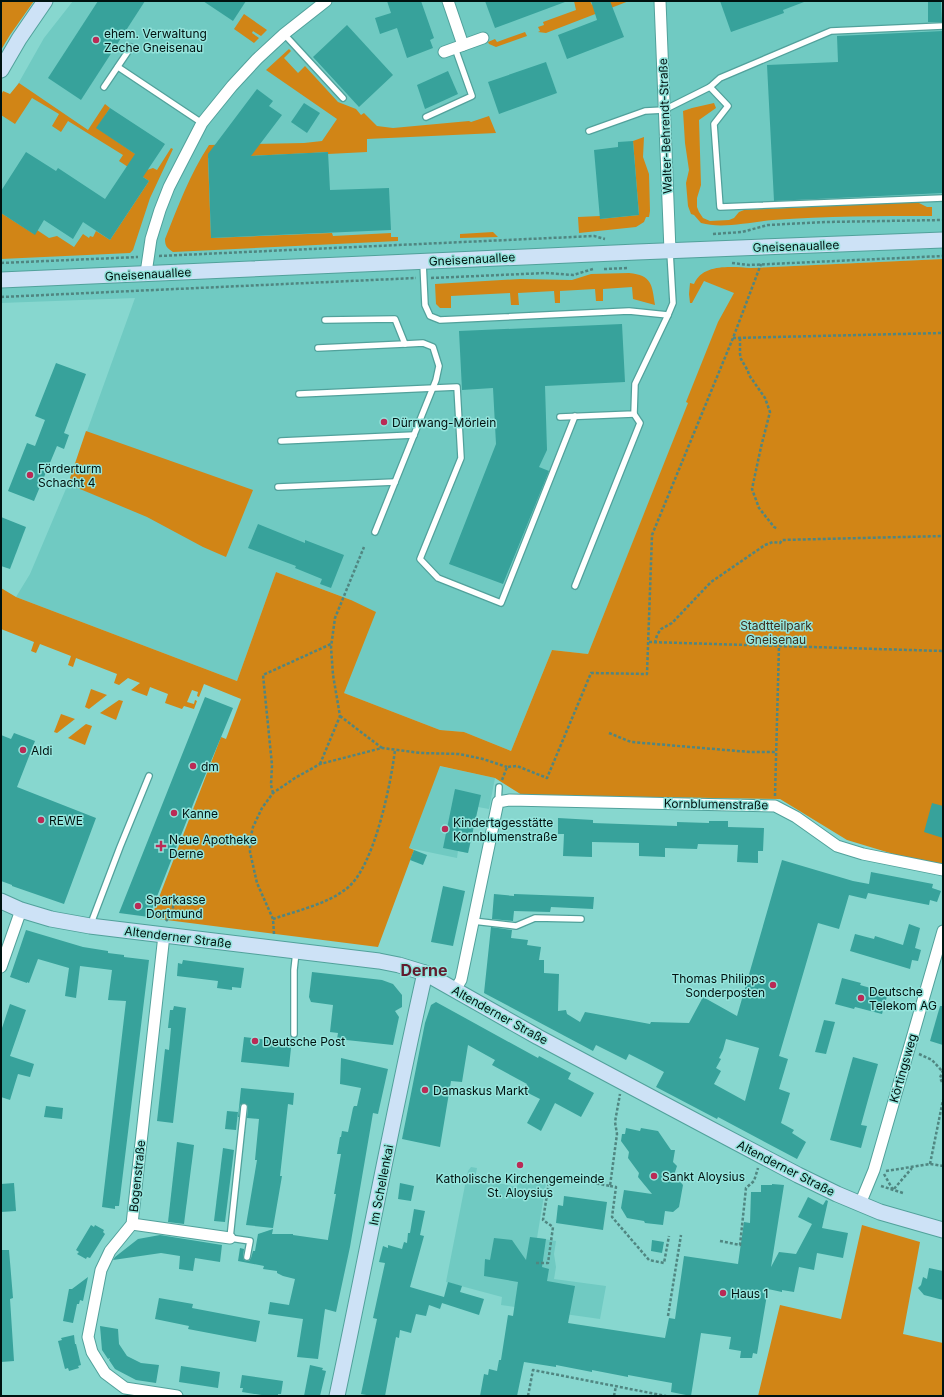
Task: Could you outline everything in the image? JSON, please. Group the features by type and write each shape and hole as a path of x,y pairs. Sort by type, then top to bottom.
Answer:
{"main road":[{"path":"1,70 22,34 46,1"},
{"name":"Gneisenauallee","path":"1,280 943,240"},
{"name":"Altenderner Straße","path":"1,901 21,910 51,919 90,926 164,929 273,949 379,961 399,965 425,974 538,1037 798,1175 860,1204 898,1218 943,1230"},
{"name":"Im Schellenkai","path":"337,1396 405,1062 425,974"}],"street":[{"path":"146,274 151,239 166,192 202,122 232,86 284,34 326,1"},
{"path":"448,1 459,46"},
{"name":"Walter-Behrendt-Straße","path":"660,1 670,251"},
{"path":"444,52 483,38"},
{"name":"Kornblumenstraße","path":"498,802 510,800 775,806 796,817 837,846 863,854 943,870"},
{"path":"456,990 461,980 498,802"},
{"path":"1,967 21,910"},
{"name":"Bogenstraße","path":"164,929 132,1224 110,1251 101,1270 88,1337 92,1352 105,1372 125,1388 177,1396"},
{"name":"Körtingsweg","path":"860,1204 878,1171 907,1050 943,931"},
{"path":"132,1224 230,1238"}],"lane":[{"path":"588,131 645,111 664,110 710,87 720,78 831,30 943,26"},
{"path":"284,34 343,98"},
{"path":"426,117 472,96 459,46"},
{"path":"104,87 131,47"},
{"path":"118,67 202,122"},
{"path":"710,87 728,106 714,124 720,207 943,198"},
{"path":"576,586 640,423 634,414 635,384 673,303 670,251"},
{"path":"423,262 425,305 430,316 440,320 628,310 668,315"},
{"path":"325,320 395,319 405,344"},
{"path":"318,348 424,343 433,348 439,366 433,388 375,532"},
{"path":"300,394 457,387 461,458 420,559 438,578 501,603 576,416"},
{"path":"560,417 634,414"},
{"path":"281,441 414,435"},
{"path":"278,487 395,482"},
{"path":"90,926 149,776"},
{"path":"498,802 499,787"},
{"path":"473,922 516,926 535,918 581,919"},
{"path":"294,1034 294,970 296,951"},
{"path":"244,1107 230,1238 250,1241 247,1257"}],"path":[{"path":"711,234 742,232 768,225 826,222 943,220"},
{"path":"1,263 594,236 612,240"},
{"path":"273,949 274,936 272,919 258,883 250,852 250,840 253,827 262,808 273,793 295,778 320,764 382,748 421,753 460,754 483,759 507,767 517,766 531,770 547,778 591,672 648,674 652,535 733,338 761,264 943,256"},
{"path":"601,268 611,269"},
{"path":"1,297 424,278 546,274 573,275 596,269"},
{"path":"733,338 943,333"},
{"path":"740,338 741,359 748,370 749,375 765,398 770,412 762,440 752,489 759,508 774,527 778,529"},
{"path":"655,643 657,635 661,629 672,623 711,582 765,545 773,542 780,543 782,540 943,536"},
{"path":"320,764 340,716 333,675 331,644 335,618 364,547"},
{"path":"649,642 943,651"},
{"path":"273,793 271,785 272,765 263,675 331,644"},
{"path":"775,806 779,646"},
{"path":"340,716 382,748"},
{"path":"609,733 632,742 737,751 776,752"},
{"path":"272,919 326,900 346,890 355,881 369,854 385,806 395,750"},
{"path":"499,787 507,767"},
{"path":"164,929 173,912 173,906 176,902"},
{"path":"907,1050 932,1060 942,1071 940,1078 943,1084"},
{"path":"610,1186 617,1134 615,1122 623,1082"},
{"path":"930,1164 943,1100"},
{"path":"720,1241 740,1245 746,1188 754,1181 756,1170 764,1157"},
{"path":"878,1171 930,1164 943,1166"},
{"path":"893,1190 913,1167"},
{"path":"878,1171 893,1190"},
{"path":"536,1263 548,1263 553,1227 543,1220 549,1182 552,1175"},
{"path":"562,1177 616,1187 612,1217 649,1260 664,1263 668,1236"},
{"path":"881,1186 903,1193"},
{"path":"668,1316 681,1235"},
{"path":"528,1396 533,1370 666,1396"},
{"path":"614,1396 616,1386"}],"shaded area":[{"path":"73,1 943,1 943,259 751,268 720,324 588,654 552,650 511,751 464,732 440,730 344,693 351,600 276,572 237,681 16,597 30,574 68,484 135,298 1,303 1,114 44,38"},
{"name":"Kindertagesstätte Kornblumenstraße","path":"439,766 495,778 489,809 478,807 468,853 458,851 457,858 409,848"},
{"path":"471,1167 477,1168 475,1178 517,1187 520,1176 546,1183 537,1238 556,1241 554,1254 556,1267 554,1279 606,1286 600,1319 501,1305 502,1297 446,1282 466,1180 468,1171"}],"green space":[{"path":"1,1 34,1 1,50"},
{"path":"574,1 590,1 592,5 602,1 629,1 546,33 538,32 540,31 538,27 544,25 543,22 576,10"},
{"path":"244,14 267,30 261,36 253,31 252,33 259,38 254,43 234,29"},
{"path":"525,32 527,36 496,47 488,42 495,39 497,42"},
{"path":"289,49 291,51 284,58 298,73 305,66 338,102 356,109 361,115 364,113 377,126 393,128 471,122 489,116 496,133 367,139 367,152 328,154 328,152 208,158 211,238 332,233 333,236 391,233 391,237 398,237 398,241 173,252 167,247 165,239 190,179 209,145 304,143 322,141 337,119 266,70"},
{"path":"19,83 88,130 105,104 110,108 97,128 150,164 147,170 153,168 157,170 171,148 173,149 150,198 133,250 130,253 1,259 1,213 34,234 37,230 49,238 57,236 74,247 83,234 89,238 90,236 93,237 96,231 110,240 149,181 119,161 123,155 68,121 61,132 52,126 59,114 32,98 15,124 1,115 1,95 3,91 10,94"},
{"path":"714,103 716,108 699,120 701,185 697,198 697,207 703,218 710,221 729,220 744,210 917,202 927,207 932,207 932,216 813,218 773,220 727,225 709,225 701,223 694,215 691,214 688,206 686,183 689,170 685,143 683,111"},
{"path":"644,137 643,157 649,174 649,217 646,217 644,222 636,227 579,233 578,217 600,216 600,219 639,215 633,141"},
{"path":"493,232 498,237 460,238 460,234"},
{"name":"Stadtteilpark Gneisenau","path":"943,259 943,869 847,840 780,799 522,795 495,778 440,766 409,848 414,850 378,947 151,918 221,737 226,739 241,699 204,684 199,697 197,696 198,692 192,690 187,702 194,704 195,700 197,701 194,709 184,706 182,709 165,703 168,694 150,687 147,696 131,690 140,683 128,678 119,685 114,683 117,674 76,658 73,667 68,665 71,656 40,644 36,653 31,651 34,642 1,629 1,588 16,597 237,681 276,572 351,600 376,612 344,693 440,730 464,732 511,751 552,650 588,654 688,403 686,402 718,322 734,293 704,281 692,303 690,303 690,283 694,284 698,277 704,272 711,269 727,267 751,268"},
{"path":"629,273 642,276 650,282 655,305 633,299 632,287 603,289 603,301 596,301 595,289 560,291 560,303 555,303 554,291 518,293 519,305 511,305 510,293 451,296 451,308 440,308 436,304 435,284 520,279 572,280 591,274"},
{"path":"86,431 253,490 226,557 203,547 147,517 68,484"},
{"path":"91,689 107,695 89,709 85,707"},
{"path":"119,700 123,701 116,720 100,713"},
{"path":"61,714 75,719 57,733 54,732"},
{"path":"86,724 92,726 85,745 68,738"},
{"path":"862,1225 920,1242 903,1334 943,1343 943,1396 758,1396 780,1305 841,1319"}],"building":[{"name":"ehem. Verwaltung Zeche Gneisenau","path":"98,1 145,1 81,100 48,78"},
{"path":"203,1 246,1 233,21"},
{"path":"387,1 421,1 434,38 430,40 433,48 407,58 397,28 380,34 375,18 391,13"},
{"path":"485,1 565,1 565,2 495,28"},
{"path":"591,1 610,1 624,37 567,59 558,35 597,20"},
{"path":"720,1 804,2 783,10 784,13 731,32"},
{"path":"928,1 941,1 942,22 928,22"},
{"path":"347,25 393,75 359,107 313,57"},
{"path":"943,31 943,193 774,201 767,65 838,62 837,36"},
{"path":"546,62 557,93 499,114 488,82"},
{"path":"448,71 458,94 425,109 417,85"},
{"path":"257,89 273,101 269,106 282,115 251,156 328,152 330,190 389,188 391,230 211,238 208,154"},
{"path":"304,103 320,113 307,133 291,122"},
{"path":"110,108 165,144 143,177 149,181 110,240 83,222 73,239 44,220 35,235 1,213 1,191 26,152 56,171 58,168 105,199 135,154 96,128"},
{"path":"633,141 639,215 600,219 594,150 618,147 618,142"},
{"path":"622,324 625,382 545,386 547,450 539,467 549,471 503,584 449,564 496,444 493,388 462,390 459,331"},
{"path":"56,363 86,374 64,433 69,435 64,449 57,446 34,501 8,491 27,443 35,446 45,420 35,416"},
{"path":"1,517 26,527 10,569 1,566"},
{"path":"258,524 305,543 305,540 344,555 331,588 320,584 322,579 295,568 296,566 248,548"},
{"path":"205,697 233,708 149,917 119,913"},
{"path":"14,733 35,741 17,787 96,818 64,904 1,881 1,735 11,739"},
{"path":"455,789 481,795 468,853 443,848"},
{"path":"932,803 943,806 943,838 924,832"},
{"path":"558,818 593,820 593,823 677,826 677,822 709,823 709,821 728,821 728,827 764,828 763,851 758,851 758,863 737,862 738,845 698,844 697,849 665,848 665,857 639,856 639,843 592,842 592,857 563,856 564,834 558,834"},
{"path":"414,850 427,855 423,865 410,860"},
{"path":"782,860 853,881 869,884 871,872 933,884 932,888 941,891 937,902 930,900 929,905 868,893 866,899 849,895 839,929 818,923 779,1056 788,1059 779,1089 790,1093 781,1123 794,1130 792,1133 806,1142 797,1159 718,1117 717,1119 656,1087 664,1072 629,1054 626,1060 596,1045 593,1051 484,993 491,927 512,930 511,938 528,940 527,945 541,947 539,960 544,960 544,973 559,974 558,1011 566,1010 567,1014 580,1022 585,1012 650,1024 651,1022 689,1023 703,997 737,1016","holes":["726,1039 759,1048 745,1101 714,1084 721,1071 716,1068 721,1059 719,1058"]},
{"path":"443,886 465,891 453,946 431,942"},
{"path":"494,894 514,896 514,894 594,897 593,909 551,907 550,912 514,911 513,921 492,919"},
{"path":"909,924 920,928 915,948 921,950 918,961 912,960 910,969 850,951 855,934 874,939 875,936 903,945"},
{"path":"26,930 83,947 124,955 124,957 149,960 119,1206 115,1206 115,1209 102,1207 126,1001 108,1000 112,970 80,966 76,998 65,996 69,968 38,959 29,983 10,977"},
{"path":"183,960 244,968 241,988 232,987 232,990 217,988 218,981 177,976 178,963 182,964"},
{"path":"312,972 382,980 393,984 402,995 402,1007 395,1011 399,1017 393,1045 337,1039 338,1033 330,1032 333,1005 311,1002 309,997"},
{"name":"Deutsche Telekom AG","path":"842,978 888,993 882,1014 855,1007 854,1009 835,1004"},
{"path":"436,1002 538,1058 539,1056 571,1073 568,1079 594,1093 581,1117 555,1103 541,1131 527,1123 540,1099 524,1091 527,1084 492,1065 495,1060 468,1045 462,1082 451,1081 440,1147 402,1139 425,1023 431,1005"},
{"path":"10,1004 26,1010 10,1056 34,1064 30,1077 18,1074 10,1100 1,1097 1,1031"},
{"path":"174,1006 186,1008 173,1123 157,1121 165,1049 169,1050 171,1028 168,1028 170,1010 173,1010"},
{"path":"940,1006 943,1006 943,1045 930,1041"},
{"path":"824,1020 835,1022 826,1054 815,1052"},
{"path":"244,1037 284,1042 283,1046 291,1048 289,1067 241,1062"},
{"path":"853,1057 878,1064 861,1125 867,1126 861,1148 830,1140"},
{"path":"341,1058 388,1069 378,1114 373,1113 350,1247 336,1312 325,1309 318,1359 297,1357 303,1319 268,1314 270,1302 289,1305 295,1279 283,1276 277,1273 277,1271 263,1269 264,1266 238,1261 240,1248 244,1249 244,1260 249,1261 253,1251 255,1251 258,1234 273,1229 272,1234 293,1234 328,1240 341,1154 337,1154 340,1137 342,1131 348,1132 353,1108 354,1106 357,1106 361,1088 340,1084"},
{"path":"241,1088 294,1093 293,1105 288,1104 280,1176 282,1176 273,1228 246,1225 257,1160 255,1160 259,1119 247,1118 248,1106 244,1103 240,1105 238,1117"},
{"path":"46,1106 63,1108 62,1119 44,1117"},
{"path":"227,1111 238,1112 236,1130 225,1129"},
{"name":"Sankt Aloysius","path":"626,1128 640,1131 641,1128 658,1131 671,1150 675,1150 673,1162 677,1166 674,1175 683,1185 679,1207 673,1212 665,1211 663,1225 645,1223 644,1221 627,1218 621,1208 624,1190 652,1194 638,1177 639,1173 628,1158 629,1152 621,1141 622,1134 625,1134"},
{"path":"177,1142 194,1145 184,1224 168,1222"},
{"path":"223,1148 234,1150 225,1222 214,1221"},
{"path":"14,1183 16,1211 1,1212 1,1184"},
{"path":"400,1183 414,1186 411,1201 398,1199"},
{"path":"761,1185 784,1185 771,1267 779,1252 796,1254 812,1224 798,1217 808,1197 823,1205 826,1200 828,1201 822,1228 848,1233 843,1258 817,1253 814,1270 799,1267 794,1292 782,1290 782,1292 768,1289 757,1354 753,1353 752,1358 740,1358 741,1351 729,1349 731,1337 701,1333 691,1396 671,1392 672,1383 628,1375 628,1377 592,1370 592,1372 556,1365 556,1367 524,1362 517,1396 480,1396 484,1374 488,1375 489,1369 497,1371 499,1360 501,1360 508,1315 513,1316 518,1282 484,1276 485,1259 490,1260 494,1238 512,1240 526,1260 530,1237 546,1239 542,1267 549,1269 547,1281 575,1286 568,1323 665,1338 669,1318 675,1319 684,1256 738,1264 744,1222 750,1223 751,1192 761,1192"},
{"path":"564,1196 607,1202 603,1230 556,1223 558,1205 563,1206"},
{"path":"414,1209 425,1211 420,1235 424,1236 410,1287 444,1297 448,1282 462,1286 460,1292 484,1299 479,1315 442,1303 440,1309 429,1305 426,1316 416,1314 411,1333 400,1330 399,1338 396,1337 385,1396 361,1394 377,1319 373,1318 385,1263 379,1262 383,1246 388,1248 388,1245 402,1249 404,1242 407,1243 408,1233 410,1233"},
{"path":"91,1225 94,1227 95,1225 104,1230 103,1232 105,1234 90,1258 87,1257 86,1259 77,1254 79,1252 76,1250"},
{"path":"160,1235 222,1245 220,1262 195,1258 193,1271 179,1269 180,1256 161,1253 113,1260 138,1239"},
{"path":"652,1240 664,1242 662,1253 651,1251"},
{"path":"1,1250 9,1250 13,1298 10,1299 14,1361 1,1362"},
{"path":"929,1268 943,1271 943,1300 924,1295 918,1288 921,1285 923,1277 927,1279"},
{"path":"88,1277 83,1301 80,1300 79,1304 77,1304 73,1323 63,1321 69,1289 72,1289"},
{"path":"159,1298 193,1304 192,1308 260,1321 256,1342 188,1329 189,1326 155,1319"},
{"path":"100,1326 118,1329 119,1344 127,1356 141,1363 159,1365 156,1383 136,1380 115,1369 109,1360 110,1358 108,1359 102,1350"},
{"path":"74,1335 81,1365 78,1366 79,1368 69,1371 68,1368 65,1369 58,1341 62,1340 61,1338"},
{"path":"310,1365 323,1368 322,1370 326,1371 320,1396 304,1396"},
{"path":"181,1366 220,1372 218,1388 179,1382"},
{"path":"242,1375 283,1381 281,1394 278,1394 278,1396 268,1396 242,1392 243,1388 240,1388"}],"place":[{"name":"ehem. Verwaltung Zeche Gneisenau","path":"96,40"},
{"name":"Dürrwang-Mörlein","path":"384,422"},
{"name":"Förderturm Schacht 4","path":"30,475"},
{"name":"Aldi","path":"23,750"},
{"name":"dm","path":"193,766"},
{"name":"Kanne","path":"174,813"},
{"name":"REWE","path":"41,820"},
{"name":"Kindertagesstätte Kornblumenstraße","path":"445,829"},
{"name":"Neue Apotheke Derne","path":"161,846"},
{"name":"Sparkasse Dortmund","path":"138,906"},
{"name":"Thomas Philipps Sonderposten","path":"773,985"},
{"name":"Deutsche Telekom AG","path":"861,998"},
{"name":"Deutsche Post","path":"255,1041"},
{"name":"Damaskus Markt","path":"425,1090"},
{"name":"Katholische Kirchengemeinde St. Aloysius","path":"520,1165"},
{"name":"Sankt Aloysius","path":"654,1176"},
{"name":"Haus 1","path":"723,1293"}],"district":[{"name":"Derne","path":"424,970"}]}
